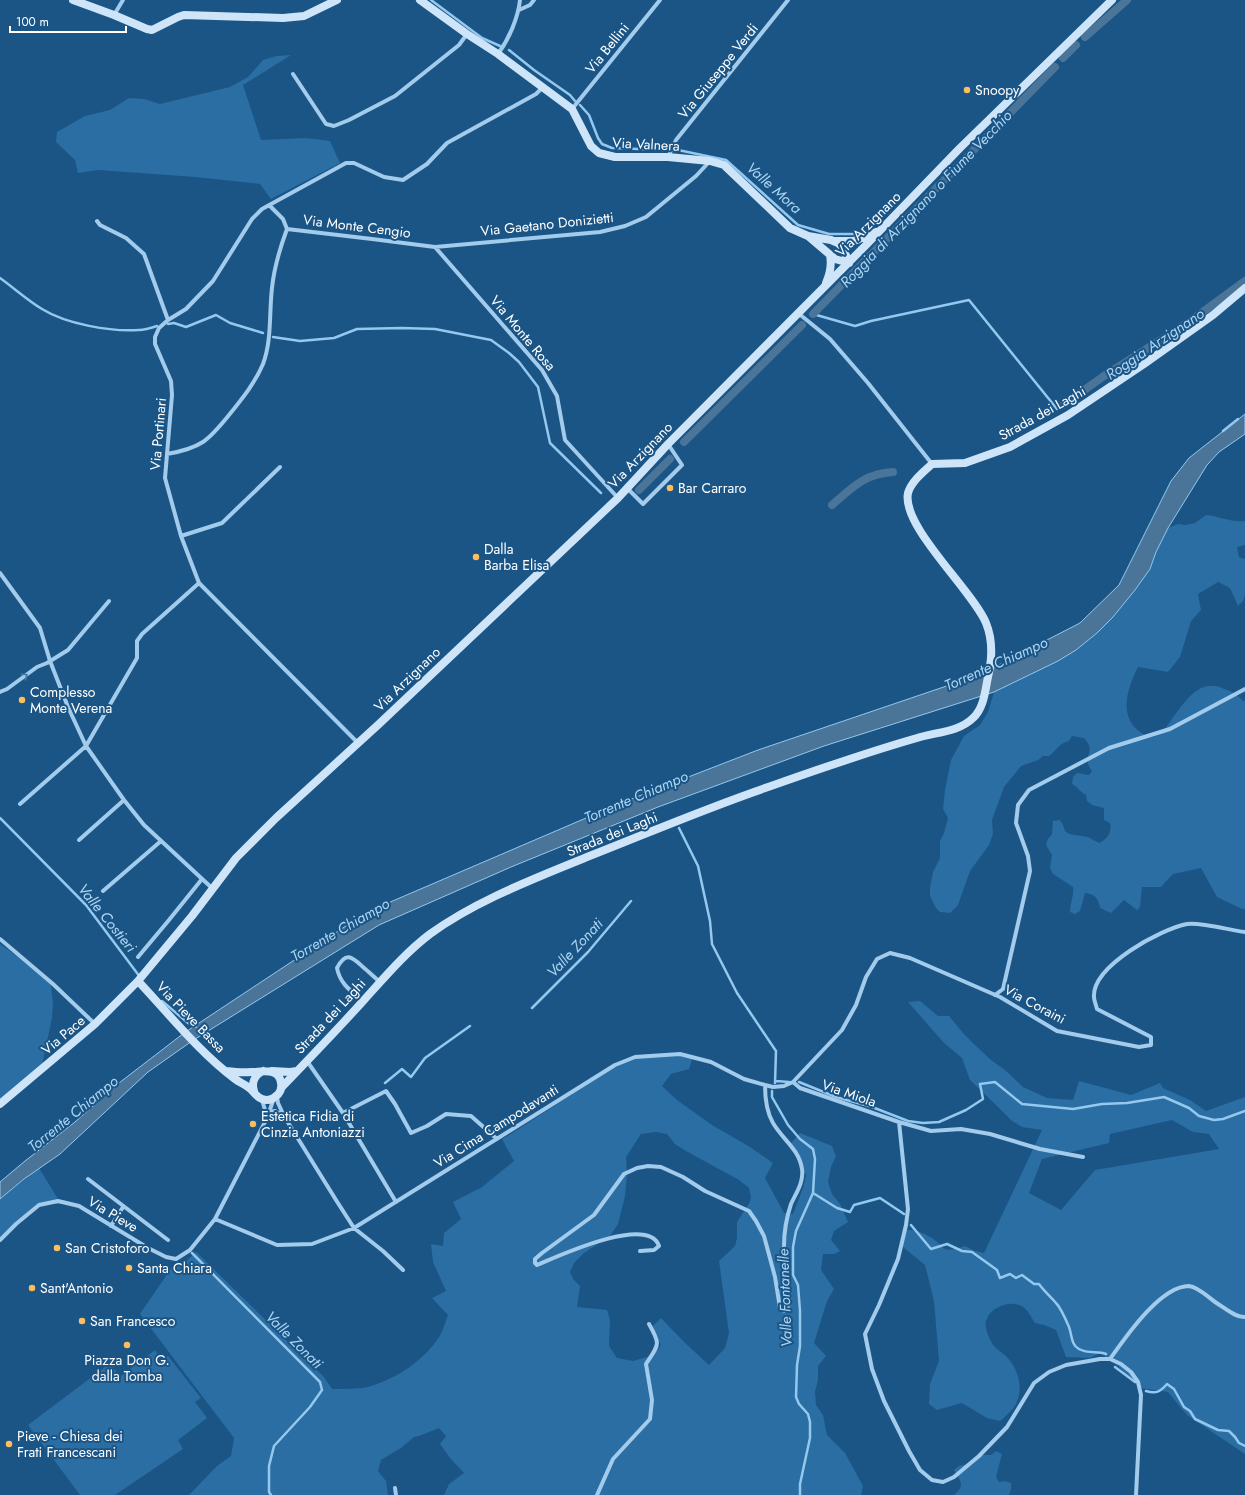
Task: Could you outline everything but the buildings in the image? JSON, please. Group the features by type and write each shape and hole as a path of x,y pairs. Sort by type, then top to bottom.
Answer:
{"street":[{"path":"74,0 152,30 184,15 282,18 304,16 337,0"},
{"path":"114,15 123,0"},
{"name":"Via Valnera","path":"420,0 467,34 498,54 572,109 591,146 598,153 615,157 668,157 710,161 724,165 790,228 808,236 834,241 854,241 881,230"},
{"path":"498,54 504,46 519,10 520,0"},
{"path":"519,10 530,5 534,0"},
{"name":"Via Bellini","path":"572,109 660,0"},
{"name":"Via Giuseppe Verdi","path":"668,157 676,140 788,0"},
{"name":"Via Arzignano","path":"213,889 236,858 276,818 379,724 618,498 668,444 849,263 960,148 1112,0"},
{"path":"293,74 326,124 334,126 349,120 395,96 459,45 467,34"},
{"name":"Via Portinari","path":"358,743 199,583 181,536 165,478 172,395 171,381 155,344 156,337 159,328 168,320 186,309 213,281 252,219 269,205 346,164 354,163 384,177 403,180 428,164 447,143 536,94 543,87"},
{"name":"Via Gaetano Donizietti","path":"436,247 600,232 625,226 646,217 696,176 710,161"},
{"path":"269,205 283,219 287,229"},
{"path":"96,221 100,225 126,238 144,254 168,320"},
{"name":"Via Monte Cengio","path":"167,454 193,448 213,435 254,382 263,363 268,341 270,302 274,272 287,229 372,238 436,247"},
{"name":"Via Valnera","path":"808,236 835,259 849,263"},
{"path":"834,241 843,248 849,263"},
{"name":"Via Monte Rosa","path":"436,247 542,370 557,396 565,440 618,498"},
{"path":"822,289 829,277 831,261 830,255"},
{"name":"Strada dei Laghi","path":"281,1088 408,952 451,919 511,889 757,790 919,737 951,730 967,723 980,710 990,665 991,640 986,622 922,534 914,520 908,500 908,492 913,484 932,464 966,463 1010,447 1062,419 1150,360 1213,315 1245,288"},
{"path":"798,313 830,339 868,383 932,464"},
{"path":"626,488 643,504 682,464 668,444"},
{"path":"181,536 222,524 280,467"},
{"path":"0,572 40,628 50,661 68,708 86,746 124,800 144,825 213,889"},
{"path":"20,804 86,746 137,658 137,641 142,634 199,583"},
{"path":"0,692 8,689 37,667 68,650 109,601"},
{"path":"994,995 1003,989 1030,871 1028,856 1016,823 1018,805 1029,790 1108,748 1170,729 1245,689"},
{"path":"79,840 124,800"},
{"path":"103,891 161,841"},
{"path":"138,957 202,879"},
{"name":"Via Pace","path":"0,1104 95,1024 138,981 213,889"},
{"name":"Via Coraini","path":"793,1082 842,1030 856,1005 866,977 877,959 890,953 910,958 994,995 1057,1031 1139,1047 1151,1045 1151,1037 1097,1008 1094,996 1098,983 1105,970 1123,955 1148,940 1170,929 1188,924 1245,932"},
{"path":"0,940 53,984 95,1024"},
{"path":"363,1001 348,988 339,977 337,968 341,960 348,957 354,958 380,982"},
{"name":"Via Pieve Bassa","path":"138,981 195,1043 235,1079 254,1091 257,1096 262,1099"},
{"name":"Via Cima Campodavanti","path":"215,1220 277,1245 312,1244 354,1228 615,1065 635,1057 680,1054 711,1062 744,1079 772,1087 784,1086 793,1082"},
{"path":"307,1060 343,1113 396,1202"},
{"name":"Via Pieve Bassa","path":"226,1071 297,1071"},
{"path":"215,1220 281,1088 279,1077 275,1073 266,1071 256,1075 252,1087 254,1091"},
{"name":"Via Miola","path":"793,1082 800,1088 899,1122 931,1131 960,1129 990,1134 1040,1149 1083,1157"},
{"path":"640,1251 654,1250 659,1246 658,1242 641,1235 620,1235 588,1244 537,1265 535,1263 535,1259 542,1253 594,1215 624,1174 636,1168 648,1166 661,1167 683,1177 705,1191 749,1211 764,1236 775,1277 780,1308 784,1311 788,1308 790,1302 788,1283 783,1264 784,1243 791,1204 798,1191 803,1171 800,1157 774,1124 768,1112 764,1085"},
{"path":"343,1113 386,1090 396,1104 411,1133 427,1126 446,1114 470,1116 497,1138"},
{"path":"262,1125 265,1110 262,1099 276,1097"},
{"path":"276,1097 284,1116 354,1228 383,1250 403,1270"},
{"path":"269,1112 275,1111 284,1116"},
{"path":"899,1122 908,1209 906,1226 898,1259 865,1334 872,1369 884,1402 920,1470 932,1480 943,1482 954,1477 979,1456 1008,1427 1034,1383 1049,1372 1066,1365 1100,1359 1110,1359 1121,1364 1131,1372 1138,1382 1141,1394 1136,1495"},
{"path":"88,1179 168,1240"},
{"name":"Via Pieve","path":"0,1240 16,1224 39,1205 58,1201 79,1206 110,1226 166,1257 176,1259 190,1250 215,1220"},
{"path":"110,1226 123,1207"},
{"path":"1110,1359 1146,1311 1177,1289 1190,1286 1201,1291 1210,1299 1235,1314 1245,1317"},
{"path":"597,1495 599,1487 613,1459 650,1419 652,1400 646,1364 657,1348 657,1338 649,1324"},
{"path":"395,1488 396,1495"}],"shaded area":[{"path":"291,55 243,85 261,140 306,138 330,141 340,163 271,199 260,184 195,177 98,170 78,173 75,160 56,142 57,132 85,116 110,110 129,98 144,99 160,104 230,87 248,77 263,60 277,56"},
{"path":"1206,515 1235,521 1245,521 1245,545 1237,547 1239,557 1245,559 1245,595 1243,601 1238,606 1230,588 1218,582 1198,594 1201,610 1191,621 1180,657 1168,672 1138,667 1128,692 1127,709 1129,717 1139,731 1151,737 1162,732 1185,701 1198,690 1205,687 1213,686 1222,688 1234,693 1245,701 1245,909 1217,897 1201,868 1173,874 1161,887 1142,887 1140,907 1137,910 1124,900 1111,913 1100,908 1099,902 1094,896 1085,893 1080,911 1075,914 1070,912 1073,887 1053,874 1050,868 1052,855 1046,845 1052,834 1053,821 1060,820 1065,831 1069,834 1088,837 1099,843 1104,840 1110,830 1110,823 1104,820 1104,808 1092,805 1087,801 1086,795 1072,784 1073,777 1077,773 1089,775 1092,771 1088,761 1090,751 1088,743 1084,738 1072,736 1069,741 1060,745 1049,756 1043,756 1038,760 1021,766 1004,787 992,820 993,834 989,845 970,871 958,905 950,913 940,912 936,908 930,896 930,888 933,872 940,858 940,841 948,818 943,809 951,760 964,736 980,725 988,712 994,692 1058,661 1076,650 1097,633 1113,617 1150,569 1156,552 1168,528 1178,524 1186,525 1195,523"},
{"path":"0,944 50,980 53,1002 52,1018 42,1065 0,1100"},
{"path":"920,1001 938,1016 949,1016 976,1046 1023,1087 1047,1098 1073,1100 1079,1081 1131,1095 1160,1083 1163,1088 1190,1100 1206,1111 1245,1097 1245,1454 1187,1415 1168,1392 1140,1388 1115,1363 1100,1353 1090,1358 1066,1357 1056,1330 1035,1323 1026,1310 1017,1304 1006,1304 1001,1306 988,1316 986,1321 986,1327 992,1344 1005,1355 1017,1372 1020,1391 1016,1404 1011,1411 1000,1421 987,1418 962,1403 937,1410 929,1404 930,1384 939,1361 934,1301 925,1265 903,1247 901,1239 904,1230 912,1230 925,1234 943,1248 948,1250 965,1246 975,1251 984,1253 1042,1130 1022,1127 1012,1121 970,1080 962,1058 944,1043 908,1002","holes":["1172,1120 1193,1132 1209,1134 1219,1149 1095,1170 1061,1210 1029,1193 1042,1159 1109,1143 1110,1134"]},
{"path":"674,1055 693,1057 689,1069 671,1074 662,1086 677,1100 712,1125 750,1147 773,1163 765,1178 784,1213 793,1214 803,1188 806,1175 791,1143 800,1133 832,1146 836,1156 831,1167 828,1182 832,1194 840,1204 848,1222 834,1231 831,1240 840,1251 834,1254 823,1254 821,1270 834,1289 827,1301 814,1343 826,1356 818,1366 818,1380 815,1392 816,1405 823,1415 827,1435 845,1453 863,1486 861,1495 444,1495 449,1484 464,1473 450,1458 440,1444 446,1436 439,1428 414,1437 401,1448 381,1460 378,1471 386,1481 388,1495 189,1495 217,1466 231,1456 234,1438 140,1314 174,1264 183,1264 196,1252 324,1377 332,1389 363,1388 384,1381 414,1364 423,1356 440,1335 448,1315 432,1298 446,1291 433,1262 431,1244 443,1246 444,1233 461,1219 453,1202 482,1187 514,1161 502,1139 617,1065 636,1058","holes":["656,1132 667,1134 675,1144 739,1180 749,1188 751,1197 750,1202 737,1222 737,1238 735,1246 719,1261 729,1333 725,1348 709,1365 661,1318 652,1327 661,1345 654,1355 633,1361 617,1358 609,1346 610,1320 607,1310 577,1307 580,1286 573,1279 570,1272 574,1263 584,1253 610,1236 618,1224 625,1196 627,1176 626,1157 641,1134"]},
{"path":"39,1168 61,1204 47,1204 30,1211 0,1241 0,1199"},
{"path":"155,1350 161,1360 168,1356 201,1398 195,1402 207,1418 178,1440 183,1449 115,1495 80,1495 28,1425 109,1364 121,1376"},
{"path":"996,1451 1002,1454 996,1477 999,1482 1005,1481 1011,1483 1009,1495 954,1495 958,1492 961,1483 954,1470 959,1466 971,1463 979,1455 991,1455"}],"water":[{"path":"1245,414 1245,434 1219,452 1207,465 1168,528 1156,552 1150,569 1135,590 1113,617 1097,633 1076,650 1058,661 994,692 824,746 658,807 511,867 379,925 192,1041 148,1072 60,1154 24,1179 0,1199 0,1182 75,1122 119,1083 184,1033 367,912 621,803 758,750 979,675 1080,623 1119,585 1171,481 1189,458"}],"waterway":[{"name":"Valle Mora","path":"431,0 482,38 500,46"},
{"name":"Roggia di Arzignano o Fiume Vecchio","path":"1085,37 1127,0"},
{"name":"Roggia di Arzignano o Fiume Vecchio","path":"1063,58 1076,45"},
{"name":"Valle Mora","path":"509,50 534,70 570,95 575,101"},
{"name":"Roggia di Arzignano o Fiume Vecchio","path":"813,314 1055,67"},
{"name":"Valle Mora","path":"580,105 589,115 602,144 612,148 666,150"},
{"name":"Valle Mora","path":"678,150 726,160 798,225 829,234 858,234"},
{"path":"0,278 42,309 63,319 76,323 115,330 144,330 157,326"},
{"name":"Roggia Arzignano","path":"1063,405 1104,376 1189,322 1245,281"},
{"path":"813,314 855,326 871,321 969,300 1057,409"},
{"path":"168,324 174,323 186,327 216,315 230,323 263,333"},
{"name":"Roggia di Arzignano o Fiume Vecchio","path":"684,442 802,325"},
{"path":"273,337 300,341 334,338 357,329 402,328 435,329 491,340 519,362 538,387 550,443 601,493"},
{"name":"Torrente Chiampo","path":"1223,431 1238,419"},
{"name":"Roggia di Arzignano o Fiume Vecchio","path":"639,490 670,459"},
{"name":"Roggia Arzignano","path":"832,505 860,482 874,475 893,472"},
{"name":"Valle Costieri","path":"0,818 86,905 140,977"},
{"name":"Valle Fontanelle","path":"679,828 698,866 710,921 712,944 737,993 776,1051 775,1083"},
{"name":"Valle Zonati","path":"532,1008 588,952 631,901"},
{"name":"Valle Costieri","path":"162,1001 188,1023 196,1027"},
{"name":"Valle Zonati","path":"385,1083 402,1069 411,1077 425,1058 470,1026"},
{"path":"776,1081 789,1082"},
{"path":"799,1082 836,1097 872,1107 908,1121 923,1123 939,1122 966,1110 983,1099 980,1084 995,1082 1022,1104 1073,1109 1164,1097 1189,1108 1199,1116 1214,1120 1223,1119 1245,1111"},
{"name":"Valle Fontanelle","path":"772,1091 772,1097 788,1125 800,1139 813,1149 815,1159 813,1193 796,1231 793,1247 793,1275 798,1285 800,1311 800,1346 797,1365 796,1397 799,1404 808,1414 810,1422 810,1438 800,1484 800,1495"},
{"path":"813,1193 837,1208 850,1212 854,1205 880,1198 904,1214"},
{"path":"911,1225 931,1249 947,1244 962,1251 972,1252 997,1270 1000,1278 1010,1274 1016,1278 1022,1275 1034,1284 1039,1284 1060,1308 1069,1327 1074,1345 1079,1349 1086,1351 1106,1354"},
{"name":"Valle Zonati","path":"192,1253 320,1382 322,1390 310,1407 274,1446 269,1466 269,1492 271,1495"},
{"path":"1115,1367 1135,1382"},
{"path":"1146,1391 1158,1392 1167,1384 1174,1389 1184,1407 1190,1411 1195,1419 1218,1430 1229,1431 1239,1443 1245,1446"}],"place":[{"name":"Snoopy","path":"967,90"},
{"name":"Bar Carraro","path":"670,488"},
{"name":"Dalla Barba Elisa","path":"476,557"},
{"name":"Complesso Monte Verena","path":"22,700"},
{"name":"Estetica Fidia di Cinzia Antoniazzi","path":"253,1124"},
{"name":"San Cristoforo","path":"57,1248"},
{"name":"Santa Chiara","path":"129,1268"},
{"name":"Sant'Antonio","path":"32,1288"},
{"name":"San Francesco","path":"82,1321"},
{"name":"Piazza Don G. dalla Tomba","path":"127,1345"},
{"name":"Pieve - Chiesa dei Frati Francescani","path":"9,1444"}]}
